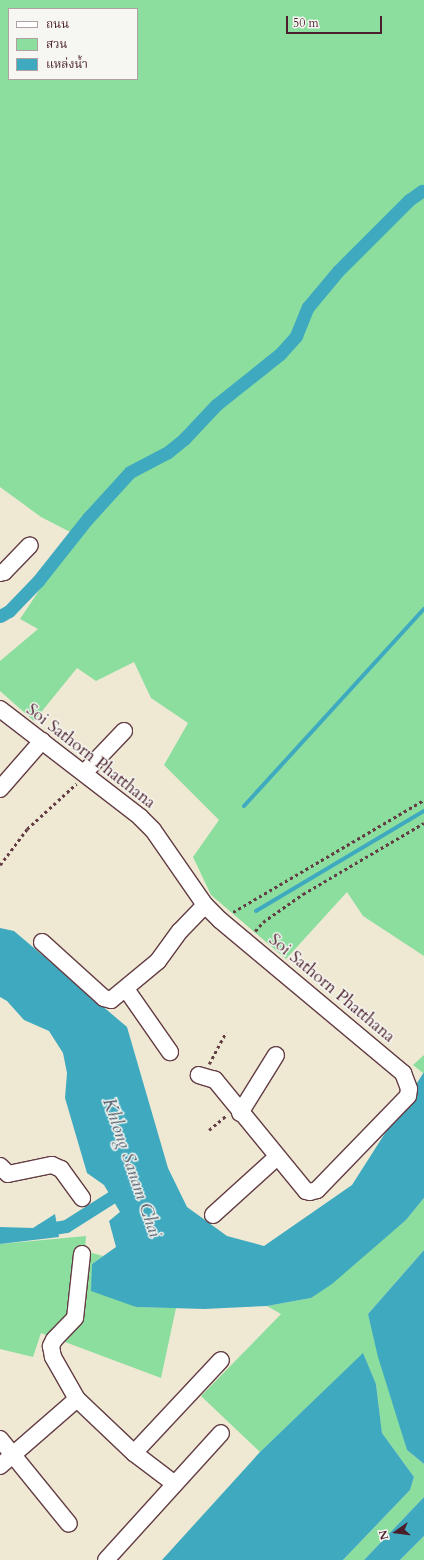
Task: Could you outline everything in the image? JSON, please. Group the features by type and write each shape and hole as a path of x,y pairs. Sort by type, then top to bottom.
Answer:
{"street":[{"path":"0,573 4,572 30,545"},
{"name":"Soi Sathorn Phatthana","path":"0,709 85,774 149,826 205,905 220,920 403,1073 409,1089 408,1096 317,1190 306,1191 238,1110 215,1080 199,1075"},
{"path":"85,774 124,731"},
{"path":"0,789 42,741"},
{"path":"42,942 107,1001 126,989 158,961 180,931 205,905"},
{"path":"126,989 170,1052"},
{"path":"238,1110 276,1055"},
{"path":"214,1215 277,1157"},
{"path":"0,1166 8,1174 52,1165 61,1169 82,1198"},
{"path":"82,1254 75,1318 51,1346 53,1358 77,1399 134,1453 174,1484"},
{"path":"134,1453 221,1360"},
{"path":"0,1466 13,1457 77,1399"},
{"path":"106,1560 221,1433"},
{"path":"0,1439 13,1457 69,1524"}],"path":[{"path":"0,865 27,829 85,774"},
{"path":"220,920 424,800"},
{"path":"246,942 264,922 303,894 424,823"},
{"path":"199,1075 212,1060 226,1032"},
{"path":"209,1130 238,1110"}],"green space":[{"path":"0,0 424,0 424,956 363,916 347,892 286,959 211,895 193,857 219,820 164,765 188,723 151,698 134,662 96,681 77,668 34,721 0,691 0,661 38,629 20,619 76,535 41,517 0,487"},
{"path":"424,1055 424,1072 423,1073 413,1065"},
{"path":"424,1198 424,1250 368,1314 407,1450 424,1464 424,1497 364,1560 343,1560 410,1490 414,1477 382,1433 376,1384 363,1354 260,1452 201,1396 281,1314 267,1306 311,1298 406,1220"},
{"path":"86,1236 85,1251 103,1256 92,1264 135,1307 176,1308 161,1378 41,1333 33,1357 0,1349 0,1244"},
{"path":"424,1536 424,1560 400,1560"}],"water":[{"name":"Khlong Sanam Chai","path":"0,928 14,931 127,1027 168,1168 187,1207 227,1236 264,1246 352,1185 424,1072 424,1198 406,1220 332,1284 311,1298 267,1306 204,1309 136,1307 91,1291 92,1264 116,1247 109,1221 120,1212 104,1185 87,1173 65,1098 67,1073 63,1053 49,1031 24,1020 7,1001 0,997"},
{"path":"55,1214 59,1237 0,1244 0,1227 33,1228"},
{"path":"424,1250 424,1464 407,1450 378,1357 368,1314"},
{"path":"363,1353 376,1384 382,1433 414,1477 410,1490 343,1560 162,1560 260,1452"},
{"path":"424,1497 424,1536 400,1560 364,1560"}],"waterway":[{"path":"0,616 9,611 38,581 88,518 130,472 168,452 184,439 216,405 280,354 296,336 308,307 338,271 409,200 422,191"},
{"path":"244,806 424,609"},
{"path":"256,911 424,811"},
{"name":"Khlong Sanam Chai","path":"41,1230 66,1226 126,1188"}]}
